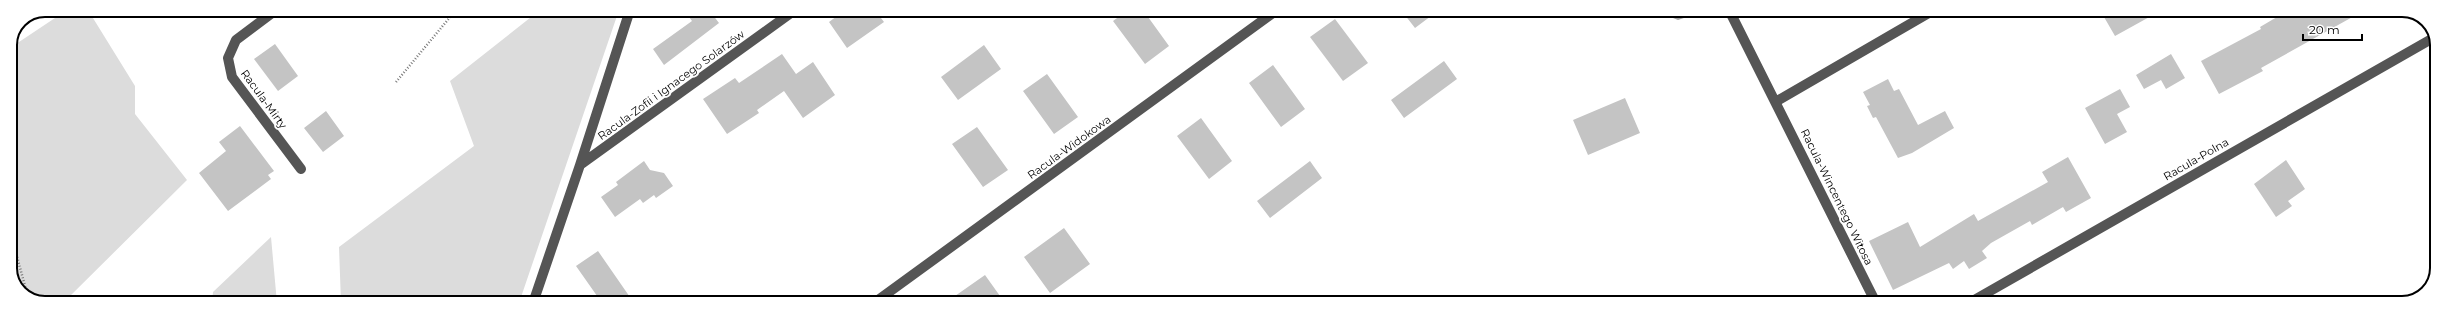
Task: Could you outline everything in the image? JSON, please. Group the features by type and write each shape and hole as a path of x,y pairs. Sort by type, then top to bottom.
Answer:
{"street":[{"name":"Racula-Mirty","path":"267,17 236,40 228,58 232,77 301,169"},
{"name":"Racula-Zofii i Ignacego Solarzów","path":"535,296 628,17"},
{"name":"Racula-Zofii i Ignacego Solarzów","path":"580,165 784,17"},
{"name":"Racula-Widokowa","path":"884,296 1267,17"},
{"name":"Racula-Wincentego Witosa","path":"1733,17 1777,101 1873,296"},
{"path":"1777,101 1922,17"},
{"name":"Racula-Polna","path":"1981,296 2429,40"}],"path":[{"path":"396,82 450,17"},
{"path":"17,257 25,287"}],"shaded area":[{"path":"56,17 92,17 135,86 135,114 187,180 70,296 41,296 33,293 22,284 17,270 17,43"},
{"path":"531,17 617,17 521,296 341,296 339,247 474,146 450,81"},
{"path":"1672,17 1687,17 1678,20"},
{"path":"271,237 276,296 213,296 213,292"}],"building":[{"path":"689,17 714,17 719,23 664,65 653,49 692,21"},
{"path":"836,17 880,17 884,22 847,48 829,22"},
{"path":"1118,17 1148,17 1169,46 1145,64 1113,21"},
{"path":"1406,17 1430,17 1415,28"},
{"path":"2104,17 2149,17 2115,36"},
{"path":"2277,17 2352,17 2261,68 2263,71 2219,94 2201,61 2261,29 2260,27"},
{"path":"1335,19 1368,63 1343,81 1310,37"},
{"path":"275,44 298,76 278,91 254,59"},
{"path":"984,45 1001,69 958,100 941,77"},
{"path":"782,54 796,74 813,62 835,95 803,118 784,91 757,110 759,113 727,134 703,99 735,78 739,83"},
{"path":"2171,54 2185,78 2166,89 2161,80 2144,89 2136,75"},
{"path":"1444,61 1457,79 1404,118 1391,100"},
{"path":"1273,65 1305,109 1281,127 1249,83"},
{"path":"1047,74 1078,117 1054,134 1023,91"},
{"path":"1888,79 1894,91 1899,89 1918,125 1945,111 1954,128 1912,153 1898,158 1876,117 1873,118 1867,106 1870,105 1863,92"},
{"path":"2120,89 2130,107 2117,114 2127,132 2105,144 2085,108"},
{"path":"1625,98 1640,133 1588,155 1573,120"},
{"path":"326,111 344,136 323,152 304,128"},
{"path":"1201,118 1232,161 1209,179 1177,136"},
{"path":"240,126 274,171 268,175 271,179 228,211 199,173 226,151 219,142"},
{"path":"977,127 1008,170 983,187 952,144"},
{"path":"2068,157 2091,198 2066,212 2063,207 2032,225 2030,221 1991,243 1982,251 1987,258 1969,269 1964,261 1953,269 1949,263 1893,290 1869,241 1908,222 1920,247 1974,214 1978,221 2048,182 2042,172"},
{"path":"2286,160 2305,189 2288,201 2292,206 2276,217 2254,184"},
{"path":"644,161 650,170 664,173 673,186 656,198 654,195 643,203 640,199 615,217 601,197 618,185 616,182"},
{"path":"1310,161 1322,178 1270,218 1257,201"},
{"path":"1064,228 1090,264 1050,293 1024,257"},
{"path":"598,251 629,296 597,296 576,266"},
{"path":"985,275 1000,296 955,296"}]}
